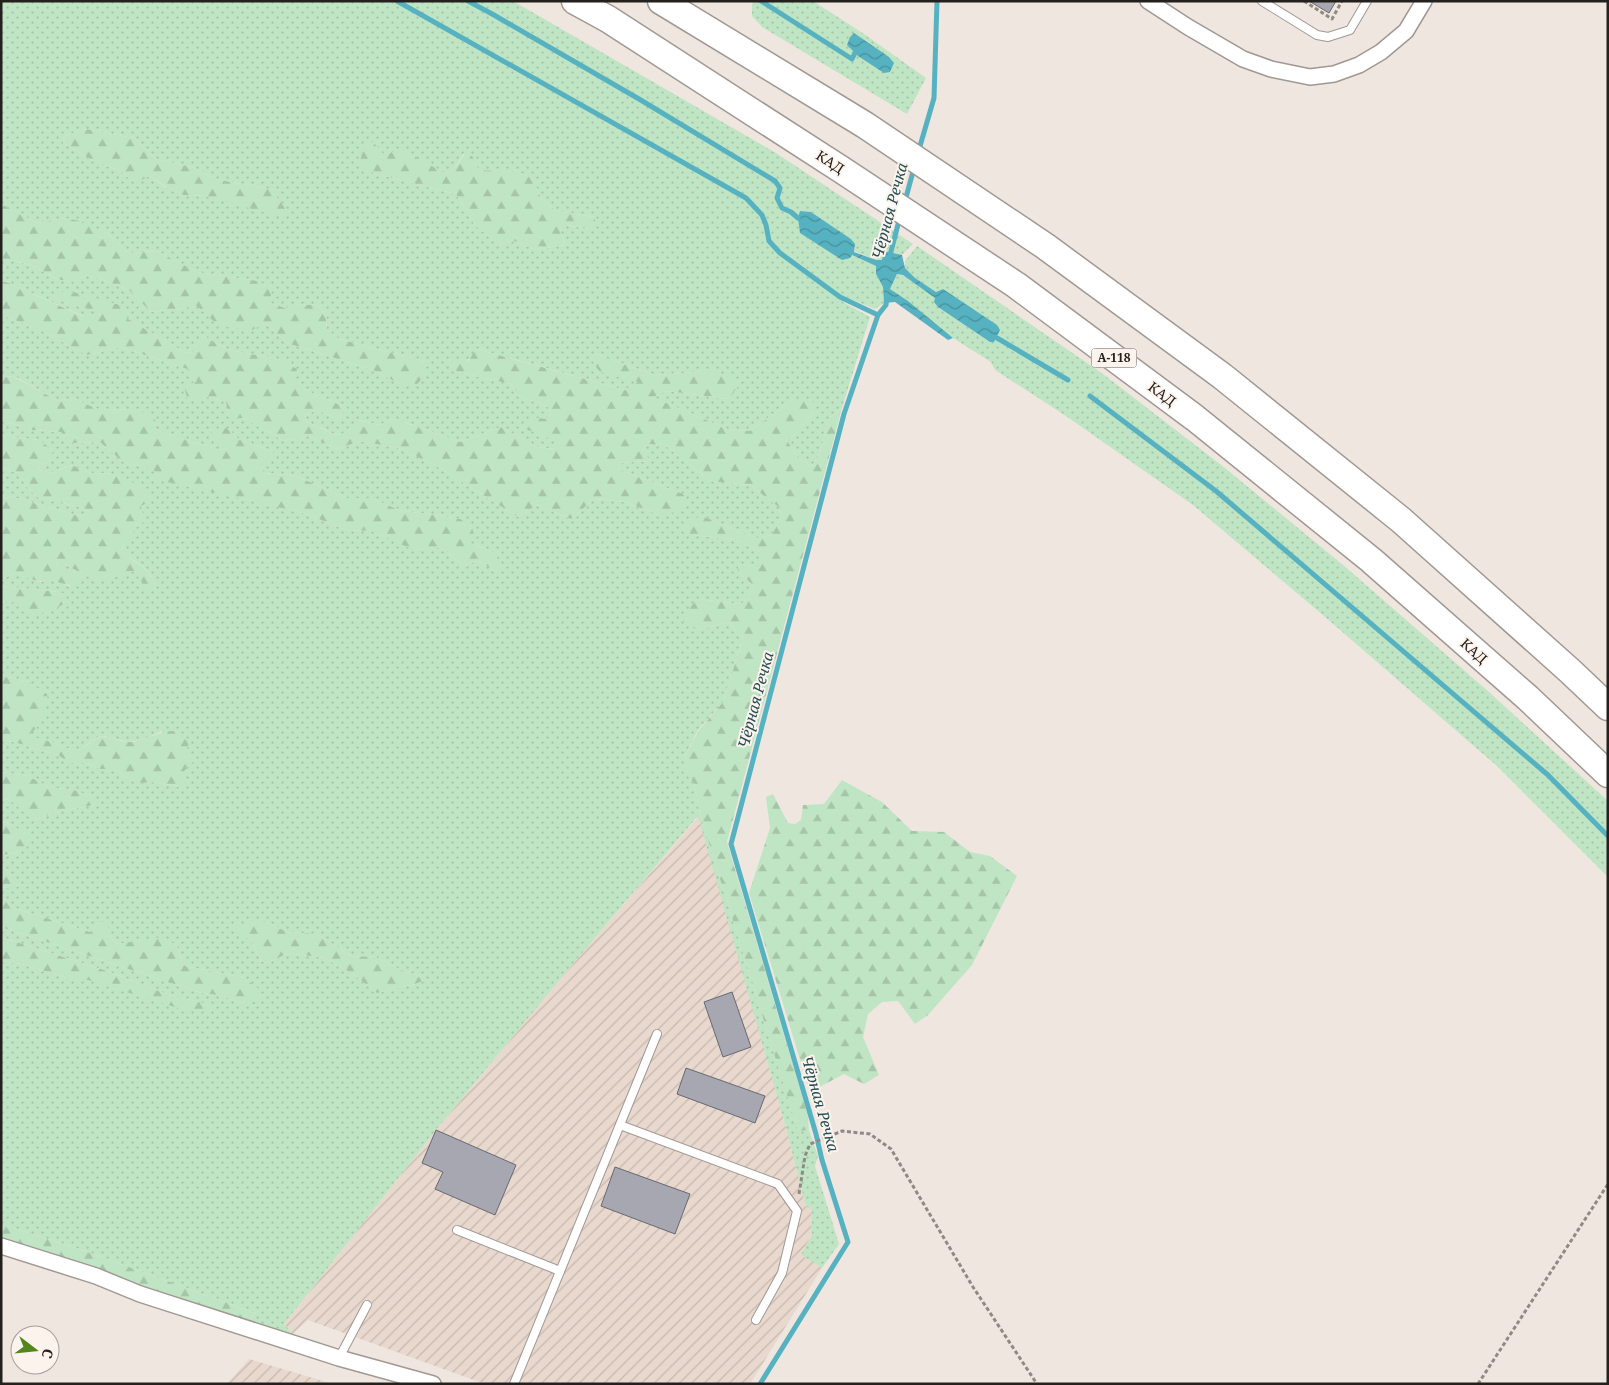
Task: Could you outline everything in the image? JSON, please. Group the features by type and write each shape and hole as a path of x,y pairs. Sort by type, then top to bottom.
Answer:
{"highway":[{"name":"КАД","path":"575,1 608,19 1016,285 1195,418 1371,560 1528,698 1608,774"},
{"path":"661,1 882,136 1045,246 1222,376 1401,520 1570,671 1608,708"}],"street":[{"path":"1148,1 1243,59 1271,69 1310,78 1334,74 1359,65 1381,52 1406,31 1424,1"},
{"path":"1,1246 96,1276 140,1294 339,1358 433,1384"}],"lane":[{"path":"1262,1 1317,35 1328,38 1350,30 1367,1"},
{"path":"514,1384 656,1034"},
{"path":"620,1125 778,1184 796,1211 782,1273 756,1320"},
{"path":"457,1230 560,1271"},
{"path":"339,1358 367,1304"}],"path":[{"path":"1304,1 1332,19 1342,1"},
{"path":"796,1211 805,1156 810,1144 842,1131 870,1134 891,1149 973,1287 1038,1384"},
{"path":"1478,1384 1608,1184"}],"shaded area":[{"path":"699,816 785,1124 806,1207 811,1208 812,1235 801,1255 822,1268 750,1384 485,1384 308,1320 293,1334 284,1324 436,1130 562,977"},
{"path":"249,1359 333,1384 227,1384"}],"green space":[{"path":"1,1 513,1 776,153 913,244 902,255 885,251 882,260 876,260 854,251 855,248 851,239 811,212 800,211 851,255 877,266 876,274 883,287 884,303 875,309 845,297 843,302 870,317 842,408 829,418 820,453 812,466 797,457 788,442 814,413 794,399 750,431 727,429 652,397 667,391 728,399 713,371 654,375 597,354 638,382 625,390 477,349 458,372 511,384 520,396 548,407 551,413 546,419 559,442 555,449 537,447 501,427 460,442 395,419 379,425 359,420 341,435 334,434 307,422 304,415 317,410 338,419 347,408 305,390 278,359 229,350 202,335 200,351 186,353 128,319 55,293 53,299 96,311 101,316 83,316 1,281 1,258 31,265 57,279 72,282 86,275 101,279 129,290 151,312 197,306 220,326 266,323 287,343 373,370 400,384 424,361 339,339 327,329 326,314 316,304 285,308 270,303 258,281 197,272 157,251 128,253 107,233 65,218 37,223 1,204","holes":["86,129 134,138 156,159 192,167 219,180 266,188 273,191 190,195 169,189 150,176 130,179 119,170 97,163 63,143 65,136","373,142 383,154 404,151 444,173 451,172 464,154 479,170 518,172 532,178 541,198 556,211 594,217 589,229 566,225 560,229 565,245 536,250 514,241 499,245 475,225 456,194 373,173"]},
{"path":"754,1 813,1 926,78 907,114 762,27 752,16"},
{"path":"86,129 134,138 156,159 192,167 219,180 266,188 273,191 286,210 282,217 200,195 184,195 170,190 150,176 137,182 119,170 97,163 63,143 65,136"},
{"path":"373,142 383,154 404,150 444,173 451,172 465,154 472,156 479,170 518,172 532,178 541,198 556,211 594,217 596,225 589,229 567,225 560,229 565,245 536,250 514,241 499,245 475,225 456,194 373,173 360,165 362,150 365,144"},
{"path":"1,204 37,223 65,218 79,221 107,233 128,253 157,251 197,272 258,281 272,288 270,303 285,308 316,304 326,314 327,329 339,339 424,361 424,376 414,388 400,384 373,370 287,343 266,323 252,330 219,326 197,306 151,312 129,290 101,279 86,275 72,282 57,279 31,265 1,258"},
{"path":"917,246 1103,374 1225,468 1343,565 1489,692 1608,801 1608,877 1497,766 1193,505 1066,416 995,370 991,362 953,338 890,289 897,274 903,275 936,298 938,307 990,342 994,342 943,289 936,292 914,278 905,268 905,261"},
{"path":"1,281 82,316 101,315 95,311 52,299 55,293 70,291 120,305 128,319 186,353 199,351 193,347 202,335 229,350 278,359 297,369 295,377 305,390 347,408 338,419 317,410 304,415 307,422 333,434 341,435 358,420 379,425 395,419 460,442 501,427 537,447 555,449 558,442 523,428 531,417 546,419 551,413 548,407 520,396 511,384 458,372 446,362 468,361 476,349 625,390 638,382 600,372 591,359 597,354 654,375 713,371 741,382 729,399 667,391 653,397 727,429 750,431 794,399 809,399 815,404 814,413 788,442 797,457 812,466 820,453 829,418 842,408 727,842 808,1116 809,1130 798,1131 700,814 694,783 685,773 685,756 699,730 723,702 743,638 729,622 698,630 684,624 683,617 697,599 742,604 755,587 738,571 738,564 760,567 762,553 734,539 691,535 683,523 702,516 757,538 772,535 782,515 780,508 750,485 710,481 665,445 648,444 642,450 650,461 618,463 620,470 683,494 688,500 680,512 657,514 625,502 594,499 571,519 537,505 518,517 435,465 398,448 360,441 337,449 308,436 284,441 244,418 229,418 226,402 209,397 188,400 184,387 197,381 187,369 121,347 87,355 37,328 1,315"},
{"path":"1,315 37,328 87,355 121,347 187,369 197,381 188,399 209,397 226,402 229,418 244,418 284,441 308,436 337,449 360,441 398,448 435,465 518,517 537,505 571,519 594,499 625,502 657,514 683,494 620,470 618,463 650,461 642,450 648,444 665,445 710,481 750,485 780,508 782,515 772,535 757,538 702,516 691,535 734,539 762,553 761,568 738,564 738,571 755,587 742,604 697,599 698,630 729,622 743,638 723,702 698,730 685,756 694,783 700,814 798,1130 809,1130 818,1156 815,1166 839,1244 822,1268 801,1255 812,1235 811,1208 806,1207 785,1124 698,816 436,1130 284,1324 293,1334 246,1322 255,1313 82,1250 1,1224 1,961 22,964 73,980 88,980 208,1004 169,995 107,971 1,937 1,927 198,992 223,996 244,1004 245,978 185,966 176,945 163,938 117,944 100,921 90,932 11,907 1,896 1,887 7,888 10,872 1,867 1,855 19,853 29,835 1,820 1,800 9,799 34,819 55,812 94,805 92,797 74,790 49,787 28,776 1,772 1,740 58,755 71,763 86,763 100,769 115,769 126,778 140,783 156,782 178,787 162,731 142,740 127,742 105,736 98,737 79,750 64,748 50,741 28,737 41,706 28,682 1,675 1,603 14,602 53,610 66,602 66,595 59,592 1,586 3,579 10,575 19,575 41,582 48,579 70,586 75,572 60,568 54,564 62,563 97,581 127,571 135,572 149,591 156,588 148,572 140,564 124,555 122,547 126,541 115,474 92,473 71,465 54,472 42,471 38,468 51,459 40,440 1,436 1,420 32,430 61,432 72,443 100,442 123,462 155,470 154,478 304,513 346,530 372,531 418,551 440,547 463,565 478,561 497,572 497,554 468,542 460,519 399,510 371,498 347,498 296,476 266,473 262,467 273,451 238,439 228,428 227,448 219,450 156,430 130,409 100,410 72,398 58,401 16,377 1,376","holes":["265,921 287,932 317,934 351,956 375,957 403,971 418,975 423,981 377,993 353,974 325,958 288,953 268,963 261,961 251,940"]},
{"path":"1,376 15,377 58,401 72,398 100,410 130,409 154,415 156,430 219,450 226,448 212,437 212,429 228,428 238,439 273,451 275,458 262,467 266,473 296,476 347,498 371,498 399,510 460,519 472,527 474,536 468,542 497,554 503,568 497,572 478,561 463,565 440,547 418,552 372,531 346,530 304,513 154,479 154,470 123,462 100,442 72,443 61,432 32,430 1,420"},
{"path":"1,436 40,440 53,451 51,459 38,468 42,471 54,472 71,465 92,473 115,474 150,491 155,499 141,506 145,521 133,530 134,538 126,541 122,547 124,555 148,572 156,588 149,592 135,572 127,571 122,578 97,581 62,563 55,564 81,576 78,583 67,585 50,580 40,581 19,575 9,576 1,582 1,499 9,496 83,517 89,512 83,508 37,497 27,487 19,473 1,468"},
{"path":"1,468 19,473 27,487 37,497 83,508 89,512 83,517 9,496 1,499"},
{"path":"1,586 59,592 66,594 67,602 53,610 31,616 14,602 1,603"},
{"path":"1,675 28,682 47,694 48,702 41,706 45,712 44,719 29,736 66,748 80,749 100,737 135,742 168,731 176,731 183,735 190,742 187,748 195,760 184,771 187,785 179,787 156,782 140,783 126,778 115,769 100,769 86,763 70,763 58,755 1,740"},
{"path":"1,772 28,776 49,787 74,790 93,797 94,805 55,812 33,819 9,799 1,800"},
{"path":"842,780 882,802 912,831 944,832 970,852 990,856 1017,876 972,965 928,1015 915,1024 898,1001 882,1002 868,1014 863,1037 879,1075 864,1084 844,1074 810,1092 749,893 770,828 766,797 773,794 788,823 795,824 801,820 803,805 824,804"},
{"path":"1,820 29,835 30,843 19,853 1,855"},
{"path":"1,867 10,872 20,885 14,889 1,887"},
{"path":"1,896 11,907 90,932 100,921 107,923 111,938 117,944 163,937 176,945 185,966 245,978 260,990 263,997 259,1004 244,1004 223,996 198,992 1,927"},
{"path":"257,920 265,921 287,932 317,934 351,956 375,957 403,971 418,975 423,981 377,993 353,974 325,958 288,953 268,963 261,961 251,940 237,934 236,926"},
{"path":"1,937 107,971 169,995 208,1004 210,1011 178,1008 88,980 73,980 22,964 1,961"},
{"path":"1,1224 82,1250 255,1313 246,1322 1,1240"}],"water":[{"path":"854,33 889,57 894,63 890,72 884,73 858,56 847,45"},
{"path":"800,211 811,212 851,239 855,244 854,252 876,260 882,260 884,251 902,255 905,268 915,278 936,292 943,289 997,325 1000,330 994,342 990,342 938,307 934,302 935,298 903,275 897,274 890,289 908,301 953,338 948,340 895,302 884,303 883,287 876,274 876,266 852,255 850,258 842,260 800,233 798,218"}],"building":[{"path":"1309,1 1336,1 1329,13"},
{"path":"732,992 751,1047 723,1057 704,1002"},
{"path":"686,1068 765,1096 755,1123 677,1094"},
{"path":"436,1130 516,1165 495,1215 435,1189 443,1172 422,1163"},
{"path":"615,1167 690,1194 675,1234 601,1206"}],"waterway":[{"path":"397,1 746,198 762,215 769,241 780,253 840,297 878,315"},
{"path":"468,1 639,99 775,181 780,188 777,198 782,208 798,218"},
{"path":"761,1 852,59 855,53"},
{"name":"Чёрная Речка","path":"918,153 934,98 937,1"},
{"name":"Чёрная Речка","path":"905,201 914,168"},
{"name":"Чёрная Речка","path":"889,259 900,217"},
{"name":"Чёрная Речка","path":"760,1384 848,1242 822,1160 731,844 844,414 878,315 886,305 887,297"},
{"path":"997,338 1068,380"},
{"path":"1090,396 1216,491 1548,775 1608,836"}]}
